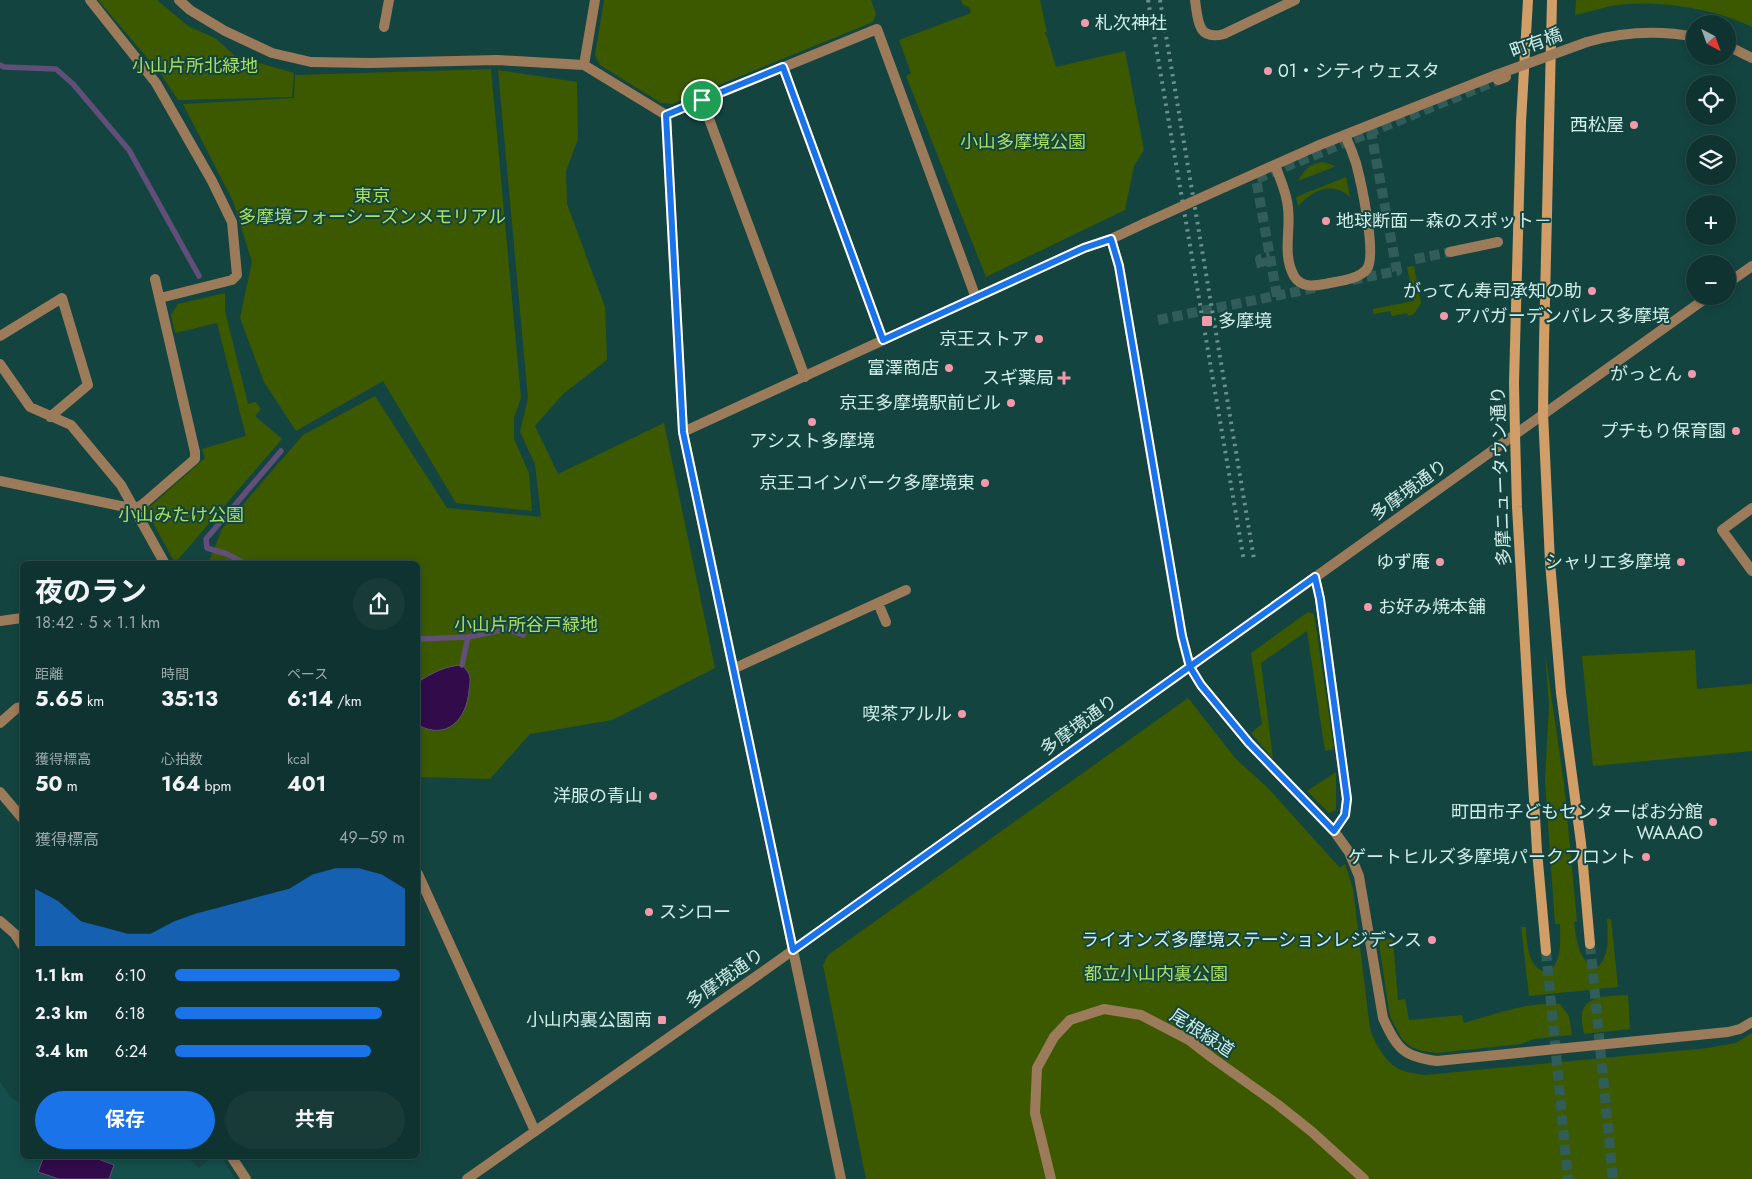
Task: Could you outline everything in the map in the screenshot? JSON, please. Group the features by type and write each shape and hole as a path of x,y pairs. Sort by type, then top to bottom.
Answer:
{"main road":[{"name":"多摩ニュータウン通り","path":"1528,0 1521,122 1514,383 1518,516 1537,851 1546,951"},
{"path":"1552,0 1543,413 1550,562 1561,693 1581,843 1590,944"}],"street":[{"path":"90,0 156,83 212,181 232,222 237,275 232,280 160,298"},
{"path":"179,0 190,10 225,31 272,53 311,62 370,64 497,60 584,65 666,115"},
{"path":"384,27 389,0"},
{"path":"584,65 595,0"},
{"path":"1195,0 1203,31 1208,36 1215,37 1295,0"},
{"path":"666,115 877,29 976,298"},
{"name":"町有橋","path":"683,432 1084,248 1111,239 1345,135 1587,42 1608,36 1630,33 1664,32 1686,36"},
{"path":"1736,50 1752,58"},
{"path":"783,67 883,340"},
{"path":"702,100 805,376"},
{"path":"666,115 683,432 841,1179"},
{"path":"1274,165 1286,196 1289,210 1287,246 1294,276 1299,283 1314,286 1359,276 1366,270 1370,261 1371,245 1356,164 1345,135"},
{"path":"1111,239 1119,266 1182,636 1190,667 1201,685 1249,743 1334,831 1349,852 1358,876 1383,1018 1392,1038 1405,1053 1420,1059 1437,1062 1728,1032 1740,1029 1752,1022"},
{"path":"1450,252 1498,242"},
{"path":"1736,277 1752,266"},
{"path":"0,481 135,509 144,504 195,459 196,452 155,279"},
{"path":"0,336 62,298 88,385 50,417"},
{"name":"多摩境通り","path":"468,1179 793,950 1696,305"},
{"path":"0,364 30,407 71,426 121,485 163,561"},
{"path":"1752,508 1722,530 1752,571"},
{"path":"1315,577 1322,608 1347,799 1345,815 1334,831"},
{"path":"733,670 906,590"},
{"path":"878,603 886,622"},
{"path":"0,621 20,618"},
{"path":"0,723 20,707"},
{"path":"0,792 20,816"},
{"path":"420,878 535,1131"},
{"path":"0,921 16,934 20,941"},
{"name":"尾根緑道","path":"1051,1179 1035,1112 1037,1068 1054,1037 1070,1020 1104,1009 1142,1015 1189,1040 1311,1131 1364,1179"},
{"path":"233,1159 246,1179"}],"shaded area":[{"path":"462,665 470,678 467,700 460,718 446,729 428,729 420,726 420,681 439,670"},
{"path":"0,1082 12,1099 20,1101 20,1159 189,1159 199,1168 210,1159 223,1159 235,1179 0,1179"},
{"path":"43,1159 98,1159 114,1165 109,1179 59,1179 38,1172"}],"green space":[{"name":"小山片所北緑地","path":"98,0 157,0 188,26 215,38 235,56 294,73 292,97 178,100 161,74"},
{"path":"604,0 871,0 876,14 873,22 672,104 661,103 600,65 595,55"},
{"name":"小山多摩境公園","path":"961,0 1040,0 1047,33 1044,32 1056,67 1125,51 1144,150 1134,166 1125,210 986,277 906,76 911,73 899,40 971,13 969,7 963,5"},
{"path":"1576,0 1752,0 1752,27 1736,20 1736,15 1721,15 1675,5 1643,3 1621,5 1575,15"},
{"name":"東京 多摩境フォーシーズンメモリアル","path":"491,69 521,398 514,418 514,439 529,473 532,511 456,503 383,381 296,431 264,382 240,318 252,262 233,201 183,104 294,98 295,75"},
{"name":"小山片所谷戸緑地","path":"498,70 577,82 578,139 566,171 567,204 605,307 607,360 563,394 535,426 558,474 664,423 715,668 612,720 530,734 490,779 420,777 420,561 209,561 222,529 303,435 375,396 447,508 541,517 535,464 520,432 528,398"},
{"path":"1322,162 1336,166 1298,181 1307,168"},
{"path":"1346,177 1350,197 1336,189 1323,190 1316,192 1298,206 1296,197"},
{"path":"1414,266 1421,303 1414,314 1408,316 1407,313 1392,316 1390,311 1373,314 1373,309 1414,301 1407,267"},
{"name":"小山みたけ公園","path":"225,293 225,311 248,404 256,402 261,409 255,416 282,439 177,561 174,561 146,510 205,458 202,449 246,436 217,323 175,333 171,315 178,304"},
{"path":"1308,612 1314,614 1334,749 1325,751 1307,631 1261,663 1273,759 1251,733 1262,724 1251,653"},
{"path":"1695,650 1697,689 1752,684 1752,751 1593,766 1582,656"},
{"path":"1545,653 1564,784 1577,921 1574,922 1577,940 1585,961 1589,965 1599,966 1607,950 1607,919 1611,919 1618,987 1529,996 1521,927 1526,927 1529,954 1540,970 1546,972 1555,964 1560,944 1560,924 1555,924 1545,781 1549,705"},
{"name":"都立小山内裏公園","path":"1188,698 1236,759 1267,787 1340,868 1345,864 1353,889 1370,1029 1378,1046 1391,1063 1404,1071 1425,1075 1708,1048 1736,1043 1752,1033 1752,1179 866,1179 823,965 828,955"},
{"path":"1336,772 1336,810 1329,813 1307,791"},
{"path":"1378,937 1393,940 1398,1000 1405,999 1409,1020 1462,1015 1464,1023 1523,1007 1560,1004 1569,1016 1572,1035 1534,1039 1521,1044 1437,1053 1411,1047 1402,1039 1390,1017"},
{"path":"1628,995 1630,1029 1584,1034 1582,1013 1589,1002 1601,997"}],"waterway":[{"path":"0,65 4,67 56,69 73,84 129,150 199,276"},
{"path":"240,561 227,554 207,548 206,539 281,451"},
{"path":"468,637 507,629 523,635"},
{"path":"420,639 468,637 462,665"}],"tunnel":[{"path":"1277,296 1256,179 1498,80"},
{"path":"1352,280 1397,271 1371,132"},
{"path":"1415,259 1450,252"},
{"path":"1262,267 1260,259 1270,257"},
{"path":"1158,320 1319,287"},
{"path":"1590,944 1613,1179"},
{"path":"1546,951 1568,1179"}],"railway":[{"path":"1148,0 1244,561"},
{"path":"1160,0 1254,559"}],"place":[{"name":"札次神社","path":"1085,23"},
{"name":"01・シティウェスタ","path":"1268,71"},
{"name":"西松屋","path":"1634,125"},
{"name":"地球断面－森のスポット－","path":"1326,221"},
{"name":"がってん寿司承知の助","path":"1592,291"},
{"name":"アパガーデンパレス多摩境","path":"1444,316"},
{"name":"多摩境","path":"1207,321"},
{"name":"京王ストア","path":"1039,339"},
{"name":"富澤商店","path":"949,368"},
{"name":"がっとん","path":"1692,374"},
{"name":"スギ薬局","path":"1064,378"},
{"name":"京王多摩境駅前ビル","path":"1011,403"},
{"name":"アシスト多摩境","path":"812,422"},
{"name":"プチもり保育園","path":"1736,431"},
{"name":"京王コインパーク多摩境東","path":"985,483"},
{"name":"ゆず庵","path":"1440,562"},
{"name":"シャリエ多摩境","path":"1681,562"},
{"name":"お好み焼本舗","path":"1368,607"},
{"name":"喫茶アルル","path":"962,714"},
{"name":"洋服の青山","path":"653,796"},
{"name":"町田市子どもセンターぱお分館 WAAAO","path":"1713,822"},
{"name":"ゲートヒルズ多摩境パークフロント","path":"1646,857"},
{"name":"スシロー","path":"649,912"},
{"name":"ライオンズ多摩境ステーションレジデンス","path":"1432,940"},
{"name":"小山内裏公園南","path":"662,1020"}],"route":[{"path":"702,100 666,115 683,432 793,950 1190,667 1315,577 1320,599 1347,799 1347,809 1343,820 1334,831 1249,743 1201,685 1190,667 1182,636 1119,266 1111,239 1084,248 883,340 783,67 702,100"}]}
